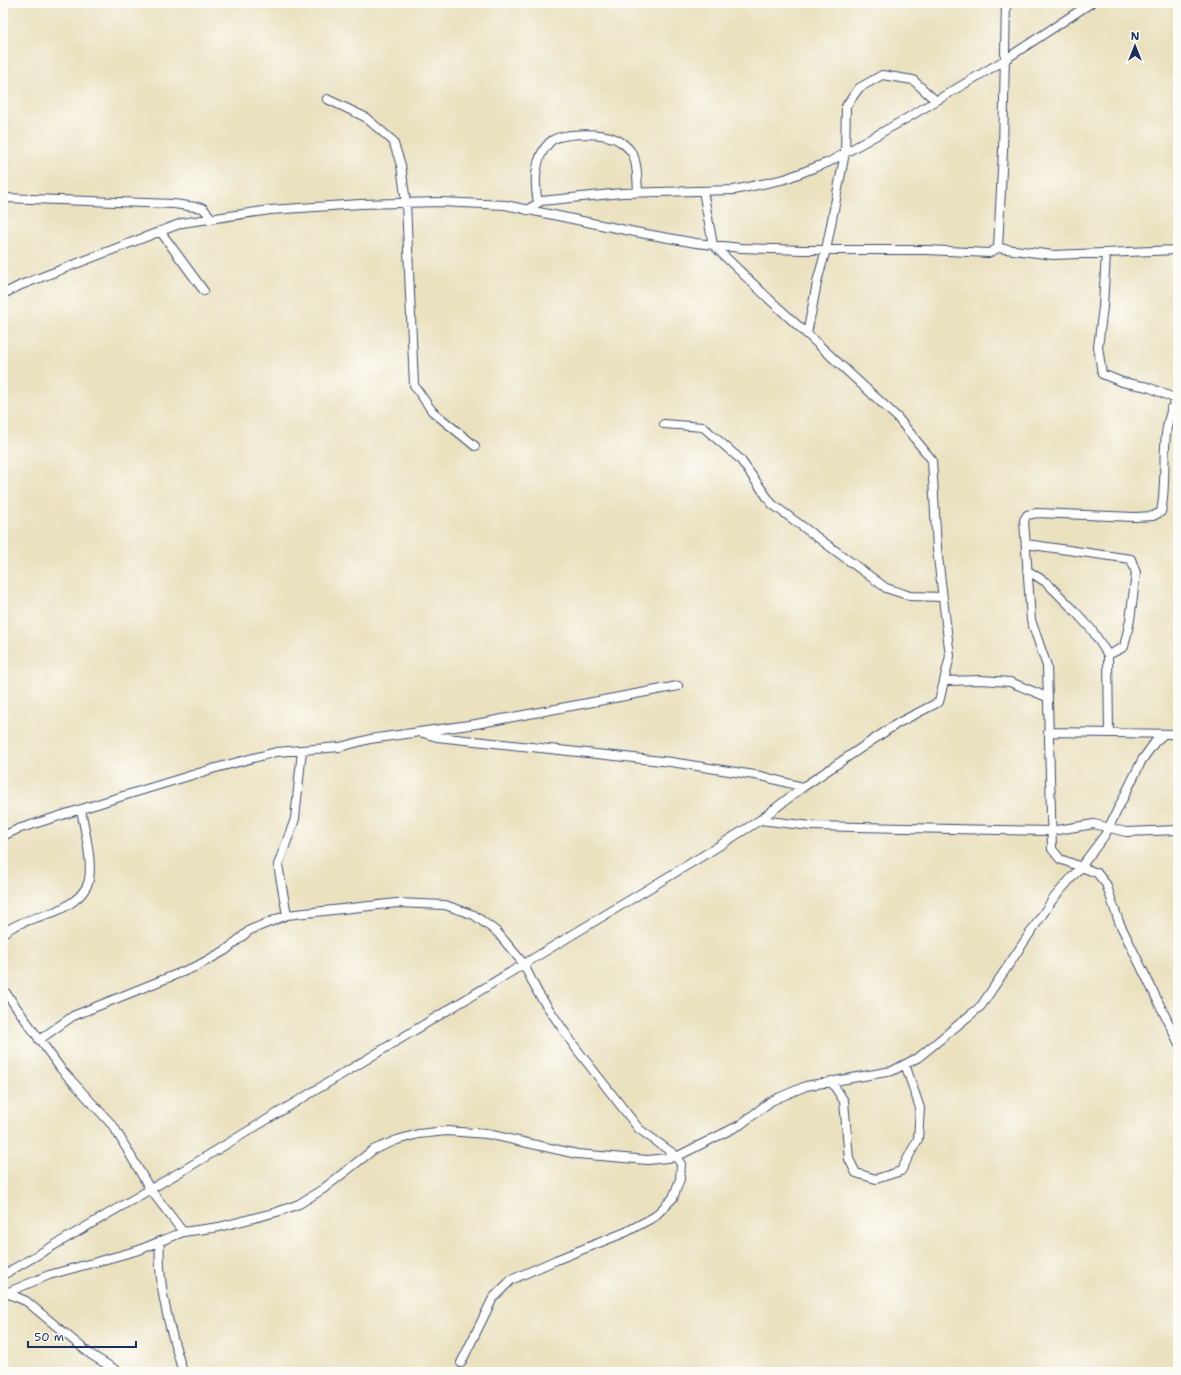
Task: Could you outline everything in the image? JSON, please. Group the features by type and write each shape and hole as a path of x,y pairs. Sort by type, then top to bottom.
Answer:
{"lane":[{"path":"998,248 1003,150 1006,3"},
{"path":"527,210 541,201 572,197 638,192 734,190 785,179 829,162 936,101 1004,61 1091,3"},
{"path":"807,334 818,278 826,250 845,153 846,106 859,88 882,75 913,80 936,101"},
{"path":"327,99 365,117 393,141 401,165 406,203 414,385 432,411 475,446"},
{"path":"538,203 535,190 539,156 551,141 570,136 591,134 613,138 624,144 632,154 638,192"},
{"path":"3,1274 150,1189 760,820 898,723 940,702 950,656 937,549 932,460 897,417 713,245 703,190"},
{"path":"3,198 174,204 203,208 212,218"},
{"path":"3,294 21,285 182,223 270,210 406,203 440,202 506,205 635,232 713,245 826,250 926,250 989,253 998,248 1053,255 1178,250"},
{"path":"160,231 204,291"},
{"path":"1106,253 1103,307 1098,347 1102,374 1122,382 1148,387 1177,397 1171,408 1164,436 1164,496 1161,512 1153,516 1135,517 1037,513 1027,515 1024,520 1031,620 1046,666 1052,849 1060,859 1097,874 1106,884 1120,922 1178,1042"},
{"path":"1171,408 1178,420"},
{"path":"664,424 703,427 740,459 772,504 886,588 910,596 942,596"},
{"path":"1026,544 1131,559 1136,573 1130,620 1124,647 1108,655"},
{"path":"1027,570 1047,583 1071,607 1092,630 1108,655 1109,733"},
{"path":"945,681 981,680 1010,682 1047,697"},
{"path":"3,836 18,829 81,809 212,769 276,752 340,747 370,739 476,724 678,686"},
{"path":"419,732 437,737 694,766 761,776 804,788"},
{"path":"1048,732 1178,734"},
{"path":"5,1293 49,1275 115,1257 183,1232 226,1226 277,1212 299,1204 323,1189 372,1150 397,1140 418,1134 448,1131 480,1134 577,1154 648,1160 676,1157 740,1125 771,1101 806,1086 892,1071 929,1049 981,1006 1053,899 1080,868 1105,835 1142,760 1155,742 1164,734"},
{"path":"287,915 278,865 295,818 302,750"},
{"path":"3,933 16,924 55,912 74,902 88,883 89,858 81,809"},
{"path":"760,820 811,826 1051,831 1094,824 1126,832 1178,830"},
{"path":"39,1040 73,1016 197,966 226,950 250,930 287,915 397,903 446,906 474,915 497,932 523,963 538,993 575,1047 639,1129 674,1154 681,1164 680,1179 673,1198 654,1217 626,1232 511,1280 493,1298 461,1363"},
{"path":"3,989 61,1069 114,1127 150,1189 183,1232"},
{"path":"831,1081 844,1101 849,1159 856,1173 876,1179 901,1172 918,1139 920,1108 905,1064"},
{"path":"160,1241 160,1284 183,1372"},
{"path":"5,1293 26,1301 90,1354 119,1372"}]}
